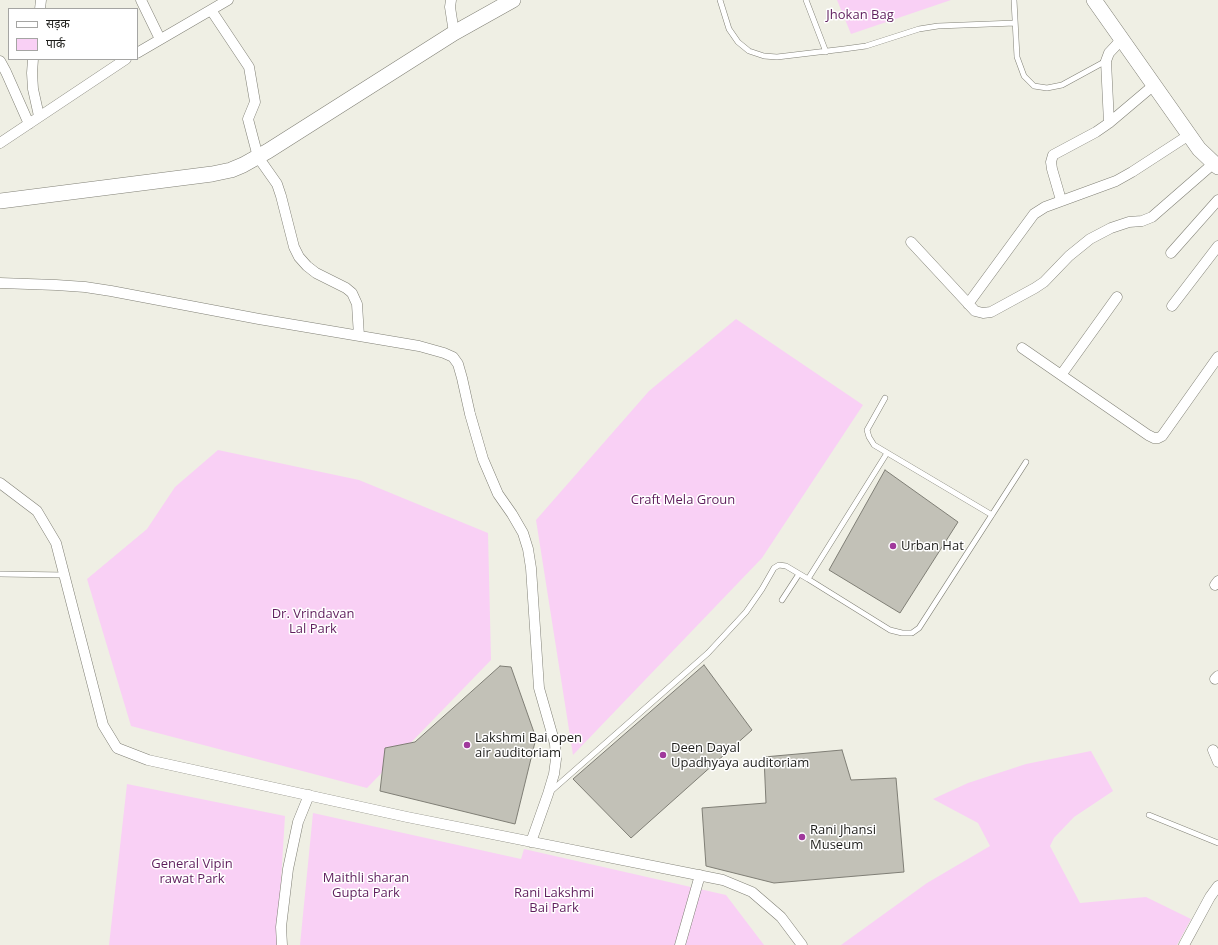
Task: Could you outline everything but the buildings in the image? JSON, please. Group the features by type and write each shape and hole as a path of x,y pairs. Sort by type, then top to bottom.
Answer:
{"street":[{"path":"141,0 160,39"},
{"path":"138,52 228,0"},
{"path":"451,0 450,7 454,33"},
{"path":"0,201 212,174 231,170 258,157 454,33 513,0"},
{"path":"911,242 975,311 983,313 991,312 1044,282 1079,247 1090,239 1110,228 1129,222 1142,221 1152,217 1216,165 1199,149 1094,0"},
{"path":"211,10 249,67 255,102 248,119 258,157 277,184 294,247 299,257 307,266 346,288 352,293 357,304 359,336"},
{"path":"1109,123 1106,61 1109,53 1122,40"},
{"path":"33,60 33,89 39,116"},
{"path":"0,143 124,60"},
{"path":"0,61 29,124"},
{"path":"1061,200 1052,169 1051,162 1053,155 1096,132 1109,123 1154,85"},
{"path":"968,304 1034,214 1061,200 1116,181 1189,135"},
{"path":"1171,253 1218,200"},
{"path":"1172,306 1218,246"},
{"path":"0,283 56,285 98,289 259,319 419,346 453,357 458,364 483,459 498,494 523,533 528,549 531,568 539,688 555,744 556,759 554,774 548,794 531,842"},
{"path":"1061,375 1117,297"},
{"path":"1022,348 1154,438 1162,436 1218,357"},
{"path":"0,483 37,511 56,543 103,725 117,748 148,760 407,817 723,880 752,892 780,917 802,945"},
{"path":"1213,750 1218,762"},
{"path":"282,945 281,927 288,868 298,822 309,795"},
{"path":"680,945 700,875"},
{"path":"1184,945 1210,897 1218,886"}],"lane":[{"path":"720,0 729,29 738,42 749,51 764,56 777,57 866,46 919,29 938,26 1015,23"},
{"path":"806,0 826,52"},
{"path":"1014,0 1017,57 1024,76 1034,86 1047,88 1062,85 1106,61"},
{"path":"885,398 867,430 874,445 992,515"},
{"path":"808,579 887,453"},
{"path":"548,794 708,653 746,612 774,568 779,565 786,566 890,630 902,633 912,633 920,628 1026,462"},
{"path":"0,574 64,575"},
{"path":"782,600 799,574"},
{"path":"1149,815 1218,843"}],"green space":[{"name":"Jhokan Bag","path":"837,0 951,0 851,34"},
{"name":"Craft Mela Groun","path":"736,319 863,405 762,558 573,755 536,520 649,391"},
{"name":"Dr. Vrindavan Lal Park","path":"218,450 359,480 488,533 491,660 367,788 131,726 87,579 147,529 175,487"},
{"path":"1091,751 1113,791 1074,817 1054,838 1050,846 1080,903 1146,897 1191,919 1177,945 841,945 927,883 990,846 978,823 933,799 968,783 1026,764"},
{"name":"General Vipin rawat Park","path":"127,784 285,816 277,945 109,945"},
{"path":"313,813 521,859 524,849 726,895 764,945 300,945"}],"place":[{"name":"Urban Hat","path":"893,546"},
{"name":"Lakshmi Bai open air auditoriam","path":"467,745"},
{"name":"Deen Dayal Upadhyaya auditoriam","path":"663,755"},
{"name":"Rani Jhansi Museum","path":"802,837"}],"park label":[{"name":"Maithli sharan Gupta Park","path":"366,886"},
{"name":"Rani Lakshmi Bai Park","path":"554,900"}]}
